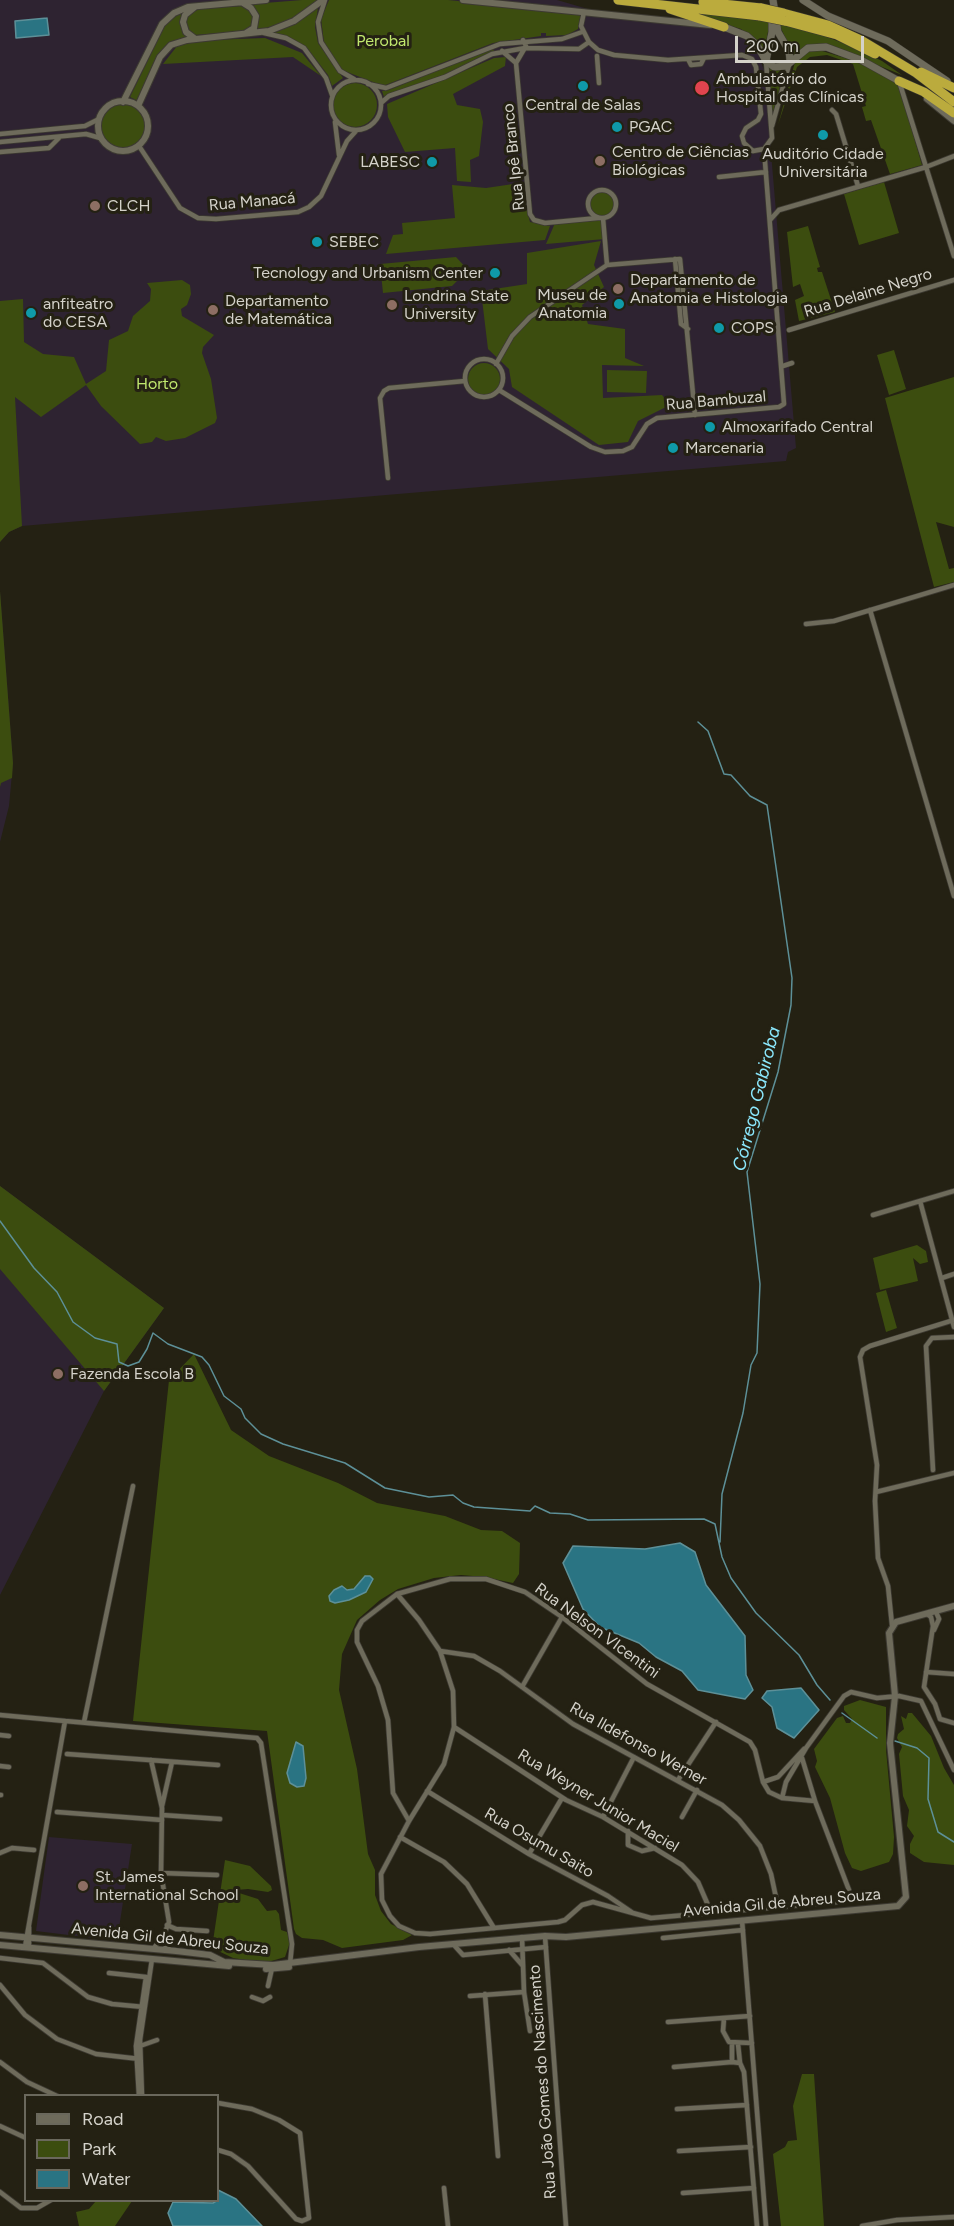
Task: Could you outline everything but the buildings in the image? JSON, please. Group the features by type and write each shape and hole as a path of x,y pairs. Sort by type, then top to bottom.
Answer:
{"highway":[{"path":"618,0 760,12"},
{"path":"678,0 828,25 954,87"},
{"path":"647,3 724,27"},
{"path":"784,17 837,35 879,56 906,72 954,111"},
{"path":"890,56 954,102"},
{"path":"899,81 954,111"}],"main road":[{"path":"771,0 778,32 789,51 790,61"},
{"path":"766,61 772,32 771,0"},
{"path":"803,0 828,16 898,47 954,87"},
{"path":"724,27 747,36 757,45 766,61 778,68 808,48 826,47 861,60 899,81"}],"street":[{"path":"123,102 165,20 179,10 198,6 266,0"},
{"path":"138,106 162,54 176,43 194,38 262,32 294,21 324,0"},
{"path":"324,0 318,22 321,42 339,71 356,80 386,88 500,44 523,40 562,39 582,32"},
{"path":"463,0 724,27"},
{"path":"243,2 256,16 254,28 245,34"},
{"path":"194,38 186,32 183,22 188,12 198,6"},
{"path":"584,12 581,21 582,32 588,42 598,50 614,55 688,59 691,65 701,64 704,58 742,56 754,61 760,116 744,131 742,140 751,151 764,149"},
{"path":"262,32 286,38 304,48 327,78 332,96"},
{"path":"500,44 503,51 516,63 525,48 523,40"},
{"path":"356,80 340,86 332,96 330,105 335,120 341,126 356,131 375,122 381,103 389,96 422,86 481,58 503,51 525,48 579,50 588,42"},
{"path":"597,56 599,83"},
{"path":"766,61 772,138 764,149 770,220 783,366 792,363"},
{"path":"771,129 790,61"},
{"name":"Rua Ipê Branco","path":"516,63 530,214 534,220 546,223 601,218"},
{"path":"899,81 954,121"},
{"path":"899,81 954,256"},
{"path":"368,84 377,92 381,103"},
{"path":"0,134 85,126 99,119 107,107 123,102 138,106 145,114 148,127 139,146 132,150 115,150 100,138 86,134 0,142"},
{"path":"832,110 836,114 858,186"},
{"path":"99,119 100,138"},
{"name":"Rua Manacá","path":"335,120 338,158"},
{"name":"Rua Manacá","path":"139,146 180,208 193,217 210,220 298,212 309,207 325,189 347,141 356,131"},
{"path":"0,152 49,148 63,136"},
{"path":"770,220 779,210 926,167 954,156"},
{"path":"719,177 766,172"},
{"path":"603,190 614,197 615,206 611,214 601,218 591,213 588,204 594,193 603,190"},
{"path":"601,218 608,265"},
{"path":"496,364 512,336 530,317 608,265 675,259 681,324 688,329 695,415"},
{"name":"Rua Delaine Negro","path":"789,330 954,280"},
{"path":"478,360 491,360 496,364 503,379 499,390 490,396 479,397 469,391 465,381 468,368 478,360"},
{"name":"Rua Bambuzal","path":"499,390 601,452 623,451 632,447 647,424 653,419 782,406 785,399 783,366"},
{"path":"388,478 380,399 382,393 389,388 465,381"},
{"path":"806,624 834,621 954,585"},
{"path":"870,610 954,896"},
{"path":"873,1215 954,1191"},
{"path":"920,1202 953,1323"},
{"path":"942,1278 954,1274"},
{"path":"948,1301 953,1312 953,1323"},
{"path":"895,1696 889,1638 892,1625 888,1586 878,1558 877,1465 860,1357 863,1350 870,1346 953,1323"},
{"path":"933,1470 926,1347 932,1338 954,1337"},
{"path":"876,1492 954,1473"},
{"path":"84,1722 133,1486"},
{"name":"Rua Nelson VIcentini","path":"409,1821 393,1793 391,1735 383,1698 357,1642 357,1630 362,1621 397,1594 450,1579 486,1580 525,1592 562,1617 647,1684 750,1743 763,1782"},
{"path":"397,1594 440,1651 453,1691 454,1727 444,1764 383,1867 380,1886 382,1900 390,1916 399,1926 415,1933 430,1934 558,1922 565,1920 587,1903 607,1906 638,1917 837,1902 847,1896 849,1884 815,1802 800,1756"},
{"path":"892,1625 954,1606"},
{"path":"931,1635 939,1619 936,1612"},
{"path":"927,1614 933,1621 924,1687 936,1705 939,1717 954,1723"},
{"path":"522,1688 562,1617"},
{"name":"Rua Ildefonso Werner","path":"440,1651 474,1656 573,1724 722,1805 751,1833 771,1874 778,1907"},
{"path":"926,1672 954,1674"},
{"path":"782,1798 786,1782 800,1756 847,1693 860,1692 877,1698 911,1697 921,1701 954,1770"},
{"name":"Avenida Gil de Abreu Souza","path":"0,1945 272,1967 453,1944 545,1936 566,1937 898,1906 905,1901 890,1738 895,1696"},
{"path":"0,1715 257,1738 261,1743 292,1944 290,1965"},
{"path":"27,1947 65,1720"},
{"path":"678,1780 716,1722"},
{"name":"Rua Weyner Junior Maciel","path":"454,1727 562,1798 628,1831 691,1872 711,1912"},
{"path":"0,1735 9,1736"},
{"path":"67,1754 218,1765"},
{"path":"800,1756 778,1777 763,1782 769,1792 782,1798 815,1802"},
{"path":"603,1817 634,1757"},
{"path":"151,1760 162,1808"},
{"path":"163,1932 167,1925 161,1872 162,1808 172,1761"},
{"path":"0,1766 9,1767"},
{"path":"682,1817 697,1790"},
{"name":"Rua Osumu Saito","path":"427,1791 529,1854 608,1896 638,1917"},
{"path":"529,1854 562,1798"},
{"path":"57,1812 220,1819"},
{"path":"628,1831 627,1845 642,1851 655,1848"},
{"path":"400,1837 444,1862 467,1884 494,1928"},
{"path":"0,1853 12,1848 34,1850"},
{"path":"161,1872 217,1875"},
{"path":"607,1906 608,1896"},
{"path":"742,1920 766,2226"},
{"path":"167,1925 172,1928 207,1931"},
{"path":"663,1938 743,1930"},
{"name":"Avenida Gil de Abreu Souza","path":"0,1935 202,1954 224,1962 272,1967"},
{"name":"Rua João Gomes do Nascimento","path":"545,1936 566,2226"},
{"path":"522,1938 524,1992 530,2031"},
{"path":"153,1949 163,1939 166,1947 176,1951"},
{"name":"Avenida Gil de Abreu Souza","path":"453,1944 463,1954 546,1947"},
{"path":"509,1950 523,1966"},
{"path":"191,1962 203,1960 202,1954"},
{"path":"0,1958 44,1963 88,1996 112,2004 142,2007"},
{"path":"137,2059 142,2007 152,1959"},
{"path":"268,1986 272,1967"},
{"path":"109,1973 146,1977 137,2059 140,2094"},
{"path":"0,1986 25,2015 57,2039 96,2054 137,2059"},
{"path":"470,1996 524,1992"},
{"path":"485,1994 498,2156"},
{"path":"252,1997 260,2001 270,1997"},
{"path":"668,2022 750,2016"},
{"path":"724,2018 723,2031 732,2043 732,2062"},
{"path":"140,2046 157,2040"},
{"path":"732,2043 752,2043"},
{"path":"738,2044 740,2063 744,2072 758,2226"},
{"path":"0,2062 27,2082 53,2094"},
{"path":"674,2067 740,2063"},
{"path":"219,2103 252,2109 279,2120 300,2133 310,2216 304,2221 296,2219 248,2166 231,2154 219,2150"},
{"path":"677,2109 747,2105"},
{"path":"0,2126 24,2137"},
{"path":"679,2151 751,2146"},
{"path":"444,2188 448,2226"},
{"path":"683,2193 754,2188"},
{"path":"0,2192 21,2208 37,2208 48,2202"},
{"path":"862,2226 897,2220 954,2217"}],"shaded area":[{"name":"Londrina State University","path":"0,0 557,0 588,9 596,15 723,30 744,38 757,51 764,70 796,448 788,452 786,461 22,526 9,532 0,542"},
{"path":"0,591 13,763 9,806 0,842"},
{"name":"Fazenda Escola B","path":"0,1186 164,1308 104,1391 0,1595"},
{"name":"St. James International School","path":"49,1837 132,1844 117,1941 36,1931"}],"green space":[{"path":"320,0 291,20 254,32 259,17 252,4"},
{"name":"Perobal","path":"329,0 448,0 581,13 578,29 567,35 546,36 546,33 541,33 541,36 493,43 383,86 342,70 324,42 321,19"},
{"path":"242,6 249,9 253,16 251,26 245,31 195,35 188,31 185,23 189,14 201,8"},
{"path":"318,8 315,27 318,43 343,78 332,86 328,75 307,48 289,37 272,33"},
{"path":"185,10 180,24 187,38 176,41 153,66 138,101 130,97 166,23"},
{"path":"696,12 770,22 764,52 741,29 698,16"},
{"path":"779,24 811,31 856,48 882,61 902,75 825,44 807,46 793,55"},
{"path":"265,38 302,53 321,76 293,57 163,64 181,41"},
{"path":"493,48 494,51 442,76 384,97 382,91"},
{"path":"819,50 855,61 898,82 922,165 890,174 871,120 866,121 862,107 866,106 853,64 827,55 810,57 797,67 778,125 795,62 809,51"},
{"path":"506,57 505,66 453,94 457,105 480,109 483,122 479,156 470,160 471,182 457,181 455,148 405,152 388,117 387,104 494,58"},
{"path":"768,68 785,68 772,117"},
{"path":"355,83 364,84 371,89 376,96 376,114 371,121 364,126 355,127 346,126 339,121 334,114 333,105 334,96 339,89 346,84"},
{"path":"123,104 132,105 139,110 144,117 144,135 139,142 132,147 123,148 114,147 107,142 102,135 101,126 102,117 107,110 114,105"},
{"path":"884,182 899,233 859,245 844,194"},
{"path":"520,183 530,222 550,226 545,240 386,254 393,235 403,234 402,223 455,218 452,185 486,188"},
{"path":"602,192 610,196 614,204 610,212 602,216 594,212 590,204 594,196"},
{"path":"603,219 605,239 546,244 555,223"},
{"path":"808,226 820,267 817,268 818,272 822,272 835,312 799,321 795,300 804,296 800,284 793,287 787,232"},
{"path":"601,241 594,265 604,287 582,305 588,324 625,329 625,358 644,366 602,365 603,398 662,395 670,405 638,421 628,442 599,445 512,387 509,369 488,349 481,291 527,284 527,253"},
{"path":"456,257 468,270 452,286 383,293 380,264"},
{"name":"Horto","path":"182,280 190,285 191,294 187,305 181,309 182,316 214,335 203,347 202,353 211,379 217,418 215,423 185,438 166,441 156,437 152,442 140,444 101,406 86,385 41,417 15,397 22,526 9,532 0,542 0,301 23,299 24,342 43,354 74,357 86,384 106,371 109,340 128,331 133,316 150,301 151,289 147,283"},
{"path":"894,350 906,389 889,395 877,355"},
{"path":"484,363 495,368 500,379 495,390 484,395 473,390 468,379 473,368"},
{"path":"607,370 647,371 646,393 607,392"},
{"path":"954,377 954,527 936,522 949,569 954,568 954,582 934,587 885,398"},
{"path":"0,591 13,763 12,778 1,783 0,787"},
{"path":"0,1186 164,1308 104,1391 0,1269"},
{"path":"917,1245 926,1251 928,1262 920,1264 913,1258 918,1281 880,1290 873,1258"},
{"path":"886,1290 897,1328 886,1332 876,1293"},
{"path":"194,1354 231,1430 269,1456 338,1483 377,1503 445,1516 481,1530 502,1531 520,1543 519,1574 513,1583 461,1575 434,1578 398,1589 380,1600 357,1620 342,1654 339,1690 357,1769 368,1854 375,1870 375,1895 381,1911 391,1924 412,1935 403,1940 342,1948 323,1940 302,1938 296,1934 267,1731 133,1721 169,1380"},
{"path":"860,1700 886,1707 886,1750 894,1837 893,1854 889,1862 861,1871 852,1868 845,1853 830,1798 815,1767 817,1761 814,1749 837,1718 843,1716 846,1723 850,1723 852,1719 844,1710 844,1706"},
{"path":"908,1713 912,1713 931,1736 944,1768 954,1785 954,1865 924,1862 910,1853 910,1844 914,1836 907,1826 909,1810 903,1796 899,1754 902,1747 897,1738 904,1729 901,1716 906,1719"},
{"path":"225,1860 250,1866 271,1886 272,1890 268,1892 248,1889 236,1890 236,1892 258,1899 267,1911 276,1910 279,1914 281,1930 287,1932 290,1942 285,1957 268,1962 251,1961 233,1958 212,1948"},
{"path":"802,2074 814,2074 824,2226 781,2226 773,2154 785,2147 788,2141 797,2140 793,2106"},
{"path":"95,2202 131,2202 115,2226 79,2226 76,2212 89,2209"}],"water":[{"path":"47,18 49,35 16,38 15,21"},
{"path":"680,1543 695,1552 706,1585 745,1636 746,1675 753,1690 745,1699 698,1690 682,1671 656,1657 639,1643 600,1627 583,1609 563,1563 573,1546 645,1549"},
{"path":"365,1576 373,1579 366,1592 349,1600 335,1603 330,1601 329,1596 334,1590 342,1586 347,1590 354,1589"},
{"path":"801,1688 819,1710 794,1738 777,1728 772,1707 762,1698 767,1691"},
{"path":"296,1742 303,1746 306,1778 304,1786 297,1787 290,1783 287,1773"},
{"path":"219,2190 236,2199 262,2226 173,2226 168,2213 173,2202 219,2202"}],"waterway":[{"name":"Córrego Gabiroba","path":"698,722 708,731 724,774 731,775 750,796 767,805 792,978 791,1005 778,1072 747,1172 760,1284 757,1353 751,1365 743,1413 722,1494 720,1542"},
{"path":"0,1221 34,1268 57,1292 73,1322 95,1338 117,1344 119,1362 128,1366 139,1362 153,1333 168,1344 202,1357 209,1365 224,1396 241,1409 245,1418 261,1434 283,1444 345,1463 385,1488 429,1497 453,1495 463,1503 474,1507 530,1511 535,1506 550,1513 570,1514 588,1520 704,1519 715,1524 722,1557 731,1578 756,1613 799,1655 817,1685 830,1700"},
{"path":"842,1713 877,1738"},
{"path":"895,1741 917,1748 929,1758 928,1799 938,1832 954,1842"}],"place":[{"name":"Central de Salas","path":"583,86"},
{"name":"Ambulatório do Hospital das Clínicas","path":"702,88"},
{"name":"PGAC","path":"617,127"},
{"name":"Auditório Cidade Universitária","path":"823,135"},
{"name":"Centro de Ciências Biológicas","path":"600,161"},
{"name":"LABESC","path":"432,162"},
{"name":"CLCH","path":"95,206"},
{"name":"SEBEC","path":"317,242"},
{"name":"Tecnology and Urbanism Center","path":"495,273"},
{"name":"Departamento de Anatomia e Histologia","path":"618,289"},
{"name":"Museu de Anatomia","path":"619,304"},
{"name":"Londrina State University","path":"392,305"},
{"name":"Departamento de Matemática","path":"213,310"},
{"name":"anfiteatro do CESA","path":"31,313"},
{"name":"COPS","path":"719,328"},
{"name":"Almoxarifado Central","path":"710,427"},
{"name":"Marcenaria","path":"673,448"},
{"name":"Fazenda Escola B","path":"58,1374"},
{"name":"St. James International School","path":"83,1886"}]}
